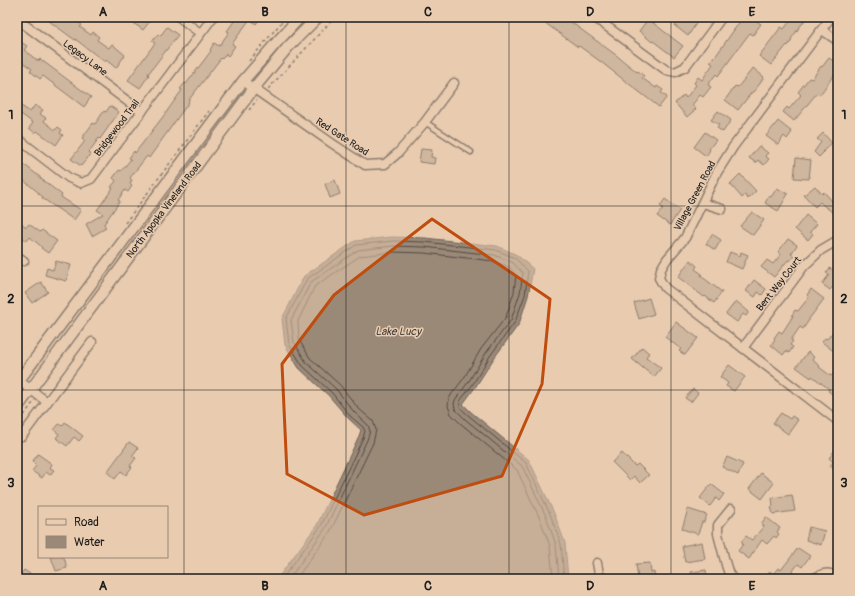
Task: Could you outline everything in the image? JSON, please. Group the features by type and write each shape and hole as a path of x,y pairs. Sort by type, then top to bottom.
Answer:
{"street":[{"path":"178,17 200,34"},
{"name":"Bridgewood Trail","path":"17,138 69,178 81,183 91,179 213,17"},
{"name":"North Apopka Vineland Road","path":"18,381 243,80 300,17"},
{"name":"North Apopka Vineland Road","path":"17,408 35,392 258,91 288,47 318,17"},
{"path":"594,17 666,70 675,72 685,67 722,17"},
{"name":"Village Green Road","path":"831,17 733,147 716,174 685,238 667,259 661,269 659,278 664,288 838,421"},
{"name":"Legacy Lane","path":"17,19 142,112"},
{"path":"822,30 838,41"},
{"name":"Red Gate Road","path":"243,80 333,144 366,165 385,164 398,153 425,122 454,83"},
{"path":"703,203 722,209"},
{"name":"Bent Way Court","path":"743,348 804,266 821,250 838,240"},
{"path":"22,436 92,342"},
{"path":"18,381 47,402"},
{"path":"731,509 718,525 718,534 729,574 734,579"},
{"path":"597,563 600,579"},
{"path":"813,579 821,574 833,574 838,578"}],"lane":[{"path":"425,122 471,152"}],"path":[{"path":"249,110 258,91 335,17"},
{"path":"17,425 35,392"}],"highlighted area":[{"path":"432,219 550,299 542,384 502,476 364,515 287,474 282,364 334,295"}],"water":[{"name":"Lake Lucy","path":"392,237 425,238 497,246 517,255 533,269 528,296 519,324 463,404 529,460 554,513 565,543 568,579 277,579 317,525 361,430 348,418 329,396 299,368 285,345 282,319 304,276 355,241"}],"building":[{"path":"52,17 72,17 82,25 80,27 91,35 93,32 99,37 97,40 109,48 112,44 125,55 116,68 106,60 105,62 49,21"},
{"path":"125,17 144,17 150,21 143,30"},
{"path":"237,17 261,17 256,24 250,19 232,44 235,46 228,56 226,54 222,59 221,58 188,101 189,102 149,158 147,156 130,178 132,180 130,184 132,186 128,192 125,190 118,200 120,201 104,224 106,228 92,236 86,224 103,214 97,210 113,188 111,187 116,181 113,178 131,159 129,158 134,151 135,153 165,114 182,90 180,89 185,83 186,84 211,51 210,50 214,43 219,46"},
{"path":"537,17 564,17 637,72 638,71 644,76 642,78 656,88 657,86 663,90 661,93 667,97 659,107 601,62"},
{"path":"681,17 696,17 699,19 688,36 675,26"},
{"path":"743,17 751,17 761,24 753,35 750,33 718,76 716,74 708,85 711,87 703,97 700,95 692,105 696,109 687,117 675,103 684,95 686,98 696,85 694,83 698,77 702,80 713,64 710,62"},
{"path":"793,17 807,17 791,39 792,40 788,46 787,45 771,65 759,56 781,27 784,29"},
{"path":"648,19 683,46 674,57 639,31"},
{"path":"167,27 178,35 148,74 149,75 140,88 128,80 155,43 152,41 158,34 160,36"},
{"path":"21,42 27,46 24,50 38,61 40,59 91,97 84,107 43,76 40,79 30,71 32,69 22,62 17,68 17,47"},
{"path":"829,58 838,64 838,69 820,95 817,93 794,121 783,112 787,107 789,109 801,95 798,92 809,78 812,79"},
{"path":"753,68 764,77 738,110 725,100 735,86 738,87"},
{"path":"17,103 30,112 35,105 43,110 40,114 46,118 44,121 55,130 58,127 62,130 60,133 63,135 56,145 37,131 35,133 29,128 33,123 21,114 17,119"},
{"path":"110,106 119,112 89,152 91,154 81,166 71,159 85,141 82,138 93,123 95,124 104,111 106,112"},
{"path":"718,111 731,120 723,132 717,128 719,125 711,120"},
{"path":"778,121 792,132 787,139 784,136 778,145 766,136"},
{"path":"705,132 716,140 706,156 694,147"},
{"path":"823,133 832,143 819,157 814,152 821,142 817,139"},
{"path":"759,146 768,153 765,156 769,159 764,165 758,160 756,163 749,158"},
{"path":"421,149 432,150 431,157 435,158 434,164 419,162"},
{"path":"796,158 811,160 809,179 794,178"},
{"path":"17,159 62,195 61,197 81,210 74,220 42,198 43,197 39,193 17,175"},
{"path":"740,174 756,191 748,199 745,195 742,198 730,184"},
{"path":"335,180 340,194 330,198 325,184"},
{"path":"815,186 822,194 824,192 833,202 838,196 838,216 820,202 815,207 804,195"},
{"path":"777,188 788,194 778,211 765,203 769,196 771,197"},
{"path":"665,199 680,210 670,225 657,216 663,208 660,206"},
{"path":"752,212 764,220 753,235 740,226"},
{"path":"806,215 817,224 810,232 813,234 808,240 795,229"},
{"path":"17,219 26,227 29,224 40,232 42,230 57,241 48,253 30,237 27,241 17,233"},
{"path":"712,234 721,240 715,250 706,244"},
{"path":"788,239 797,245 791,254 794,256 790,261 788,260 774,277 761,267 767,260 773,264 781,254 778,252"},
{"path":"730,252 740,256 741,252 748,255 742,269 726,262"},
{"path":"690,260 697,266 695,269 702,274 701,276 722,292 714,303 678,277"},
{"path":"56,261 71,265 66,281 45,275 47,268 53,270"},
{"path":"830,268 838,274 838,281 830,290 822,284 829,275 826,273"},
{"path":"754,280 766,289 762,295 758,292 755,297 746,291"},
{"path":"41,282 48,292 32,303 25,293"},
{"path":"811,289 824,299 803,329 800,327 791,340 793,341 790,345 793,347 789,353 786,351 783,355 771,345 779,331 782,333 793,316 792,315 795,310 798,311 809,297 807,295"},
{"path":"649,298 654,314 639,319 634,303"},
{"path":"736,301 749,312 746,316 743,314 737,322 726,314"},
{"path":"676,322 698,338 685,355 679,351 681,349 665,337"},
{"path":"838,326 838,350 836,353 822,342 825,338 827,339"},
{"path":"642,347 649,353 646,357 661,368 654,377 632,359"},
{"path":"808,352 814,357 812,360 820,366 819,367 831,376 833,374 838,378 838,398 812,376 811,378 796,367"},
{"path":"729,365 745,377 734,391 726,386 728,383 720,377"},
{"path":"693,389 698,393 691,402 685,398"},
{"path":"781,413 790,419 792,416 798,420 788,434 773,423"},
{"path":"65,422 83,436 79,441 74,437 67,446 56,438 59,434 54,430 59,424 62,426"},
{"path":"129,442 138,448 132,456 136,458 126,475 121,471 115,479 107,472"},
{"path":"838,446 838,472 830,466 833,462 829,458"},
{"path":"622,453 635,466 638,464 649,475 640,483 634,476 630,480 612,462"},
{"path":"38,454 52,464 50,468 54,470 50,475 46,472 42,478 32,471 36,466 32,462"},
{"path":"727,457 743,464 738,475 722,467"},
{"path":"761,473 774,483 762,499 749,489"},
{"path":"711,484 724,494 719,501 716,498 710,506 700,498"},
{"path":"792,495 795,511 773,514 771,507 773,506 772,498"},
{"path":"688,509 707,515 704,522 702,522 698,534 682,529"},
{"path":"766,517 780,528 777,532 779,534 776,538 774,536 767,544 762,540 749,559 738,551 743,544 741,542 746,536 752,540 764,526 761,524"},
{"path":"809,527 825,531 821,545 806,540"},
{"path":"702,542 705,559 685,562 682,546"},
{"path":"798,548 810,556 802,567 798,564 787,579 765,579 770,571 773,574 778,568 781,570"},
{"path":"51,558 64,558 67,568 56,571"},
{"path":"650,563 651,573 654,572 655,579 638,579 636,564"},
{"path":"24,570 38,579 18,579"},
{"path":"706,570 707,579 692,579 691,572"}]}
